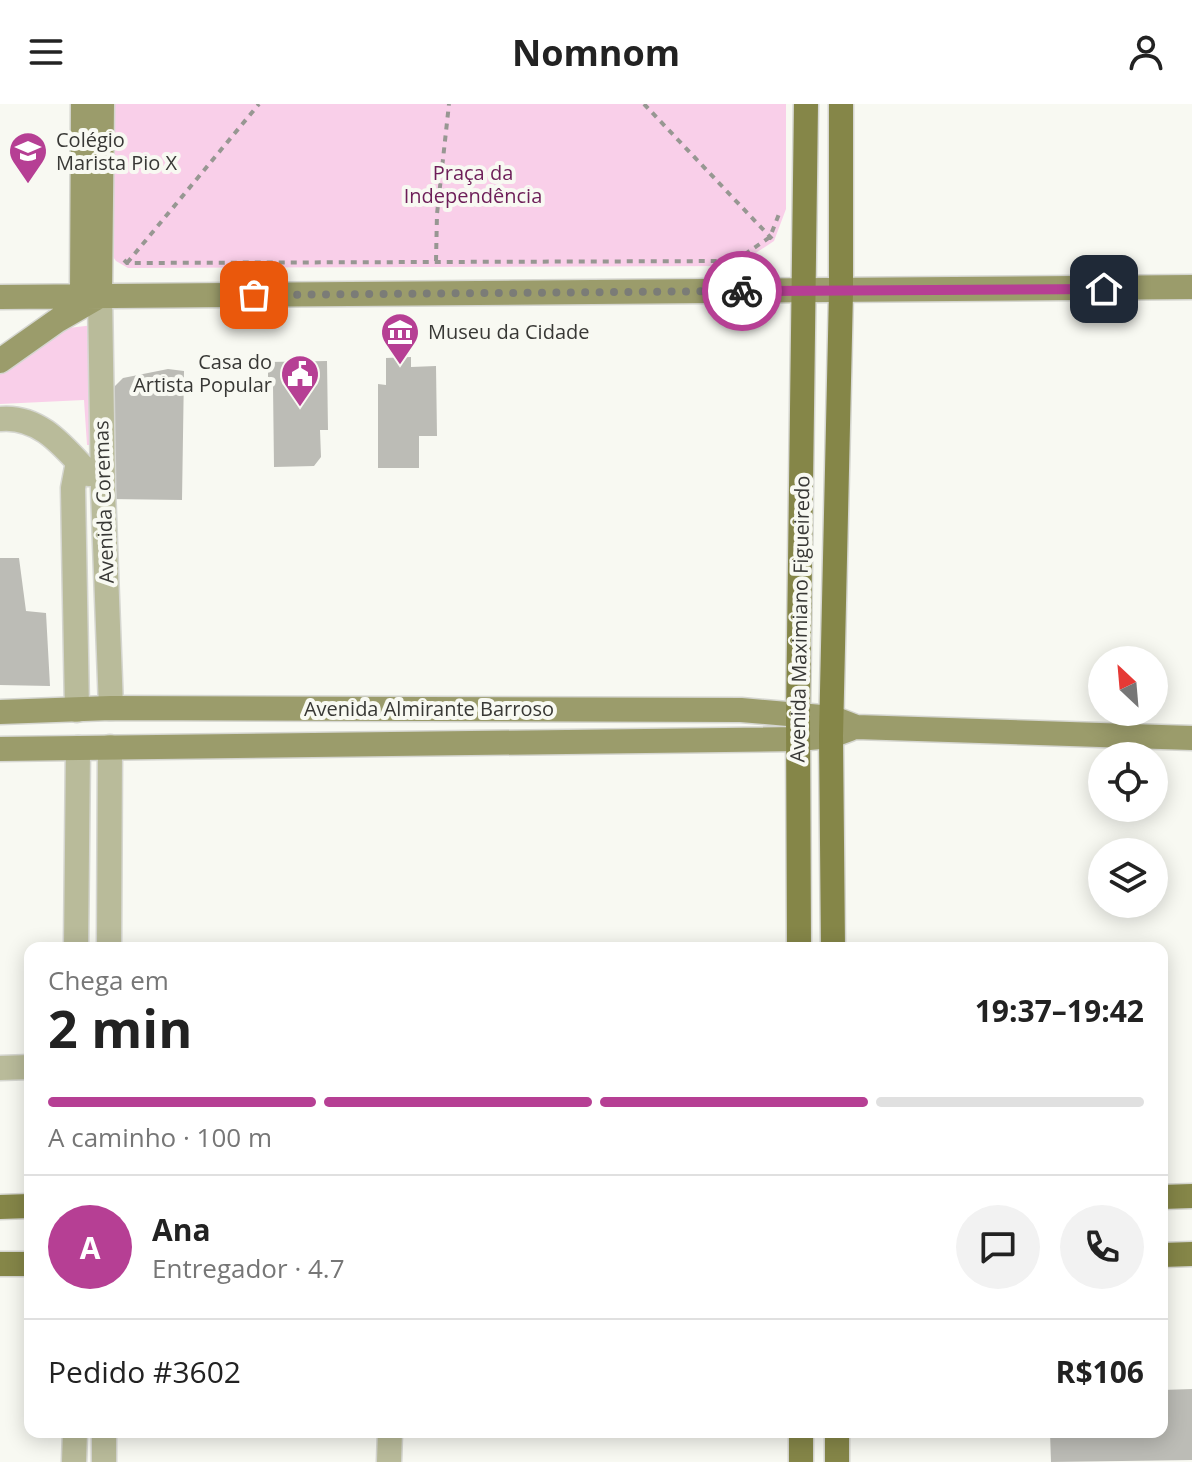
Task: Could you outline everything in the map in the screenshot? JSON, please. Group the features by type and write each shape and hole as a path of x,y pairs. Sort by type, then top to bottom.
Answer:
{"main road":[{"path":"803,291 806,104"},
{"path":"841,104 841,292"},
{"name":"Avenida Maximiano Figueiredo","path":"799,942 803,291"},
{"name":"Avenida Maximiano Figueiredo","path":"833,942 832,727 841,292"},
{"path":"1168,1197 1192,1196"},
{"path":"0,1207 24,1206"},
{"path":"1168,1255 1192,1254"},
{"path":"0,1264 24,1264"},
{"path":"801,1438 801,1462"},
{"path":"837,1438 837,1462"}],"street":[{"path":"83,104 91,296"},
{"path":"91,296 102,104"},
{"path":"0,297 1192,287"},
{"path":"0,361 91,296"},
{"name":"Avenida Coremas","path":"91,296 103,489 111,708"},
{"path":"0,419 12,418 40,426 103,489"},
{"name":"Avenida Coremas","path":"77,710 73,488 78,462"},
{"name":"Avenida Almirante Barroso","path":"0,712 111,708 741,710 798,715 832,727 1192,738"},
{"name":"Avenida Almirante Barroso","path":"0,749 798,739 832,727"},
{"path":"109,942 110,747"},
{"path":"76,942 78,748"},
{"path":"0,1068 24,1067"},
{"path":"74,1462 75,1438"},
{"path":"104,1438 104,1462"},
{"path":"389,1462 390,1438"}],"path":[{"path":"127,263 259,104"},
{"path":"436,264 437,214 449,104"},
{"path":"644,104 772,239"},
{"path":"127,263 735,261 772,239 780,211"},
{"path":"122,256 127,263"}],"green space":[{"name":"Praça da Independência","path":"110,104 786,104 786,209 774,241 736,266 128,268 116,261 109,251"},
{"path":"94,325 98,445 87,445 84,400 0,404 0,372 68,328"}],"building":[{"path":"411,357 411,367 436,366 437,436 419,436 419,468 378,468 378,384 386,385 386,358"},
{"name":"Casa do Artista Popular","path":"327,361 328,430 320,430 321,457 314,466 274,467 273,386 268,386 268,362"},
{"path":"168,369 184,371 182,500 110,499 109,400 115,386 123,378"},
{"path":"0,558 19,558 26,611 46,613 50,686 0,685"},
{"path":"1192,1389 1192,1460 1051,1462 1050,1438 1168,1438 1168,1390"}],"way so far":[{"path":"254,295 742,291"}],"place":[{"name":"Colégio Marista Pio X","path":"28,185"},
{"name":"Museu da Cidade","path":"400,366"},
{"name":"Casa do Artista Popular","path":"300,408"}],"route":[{"path":"742,291 1104,289"}]}
